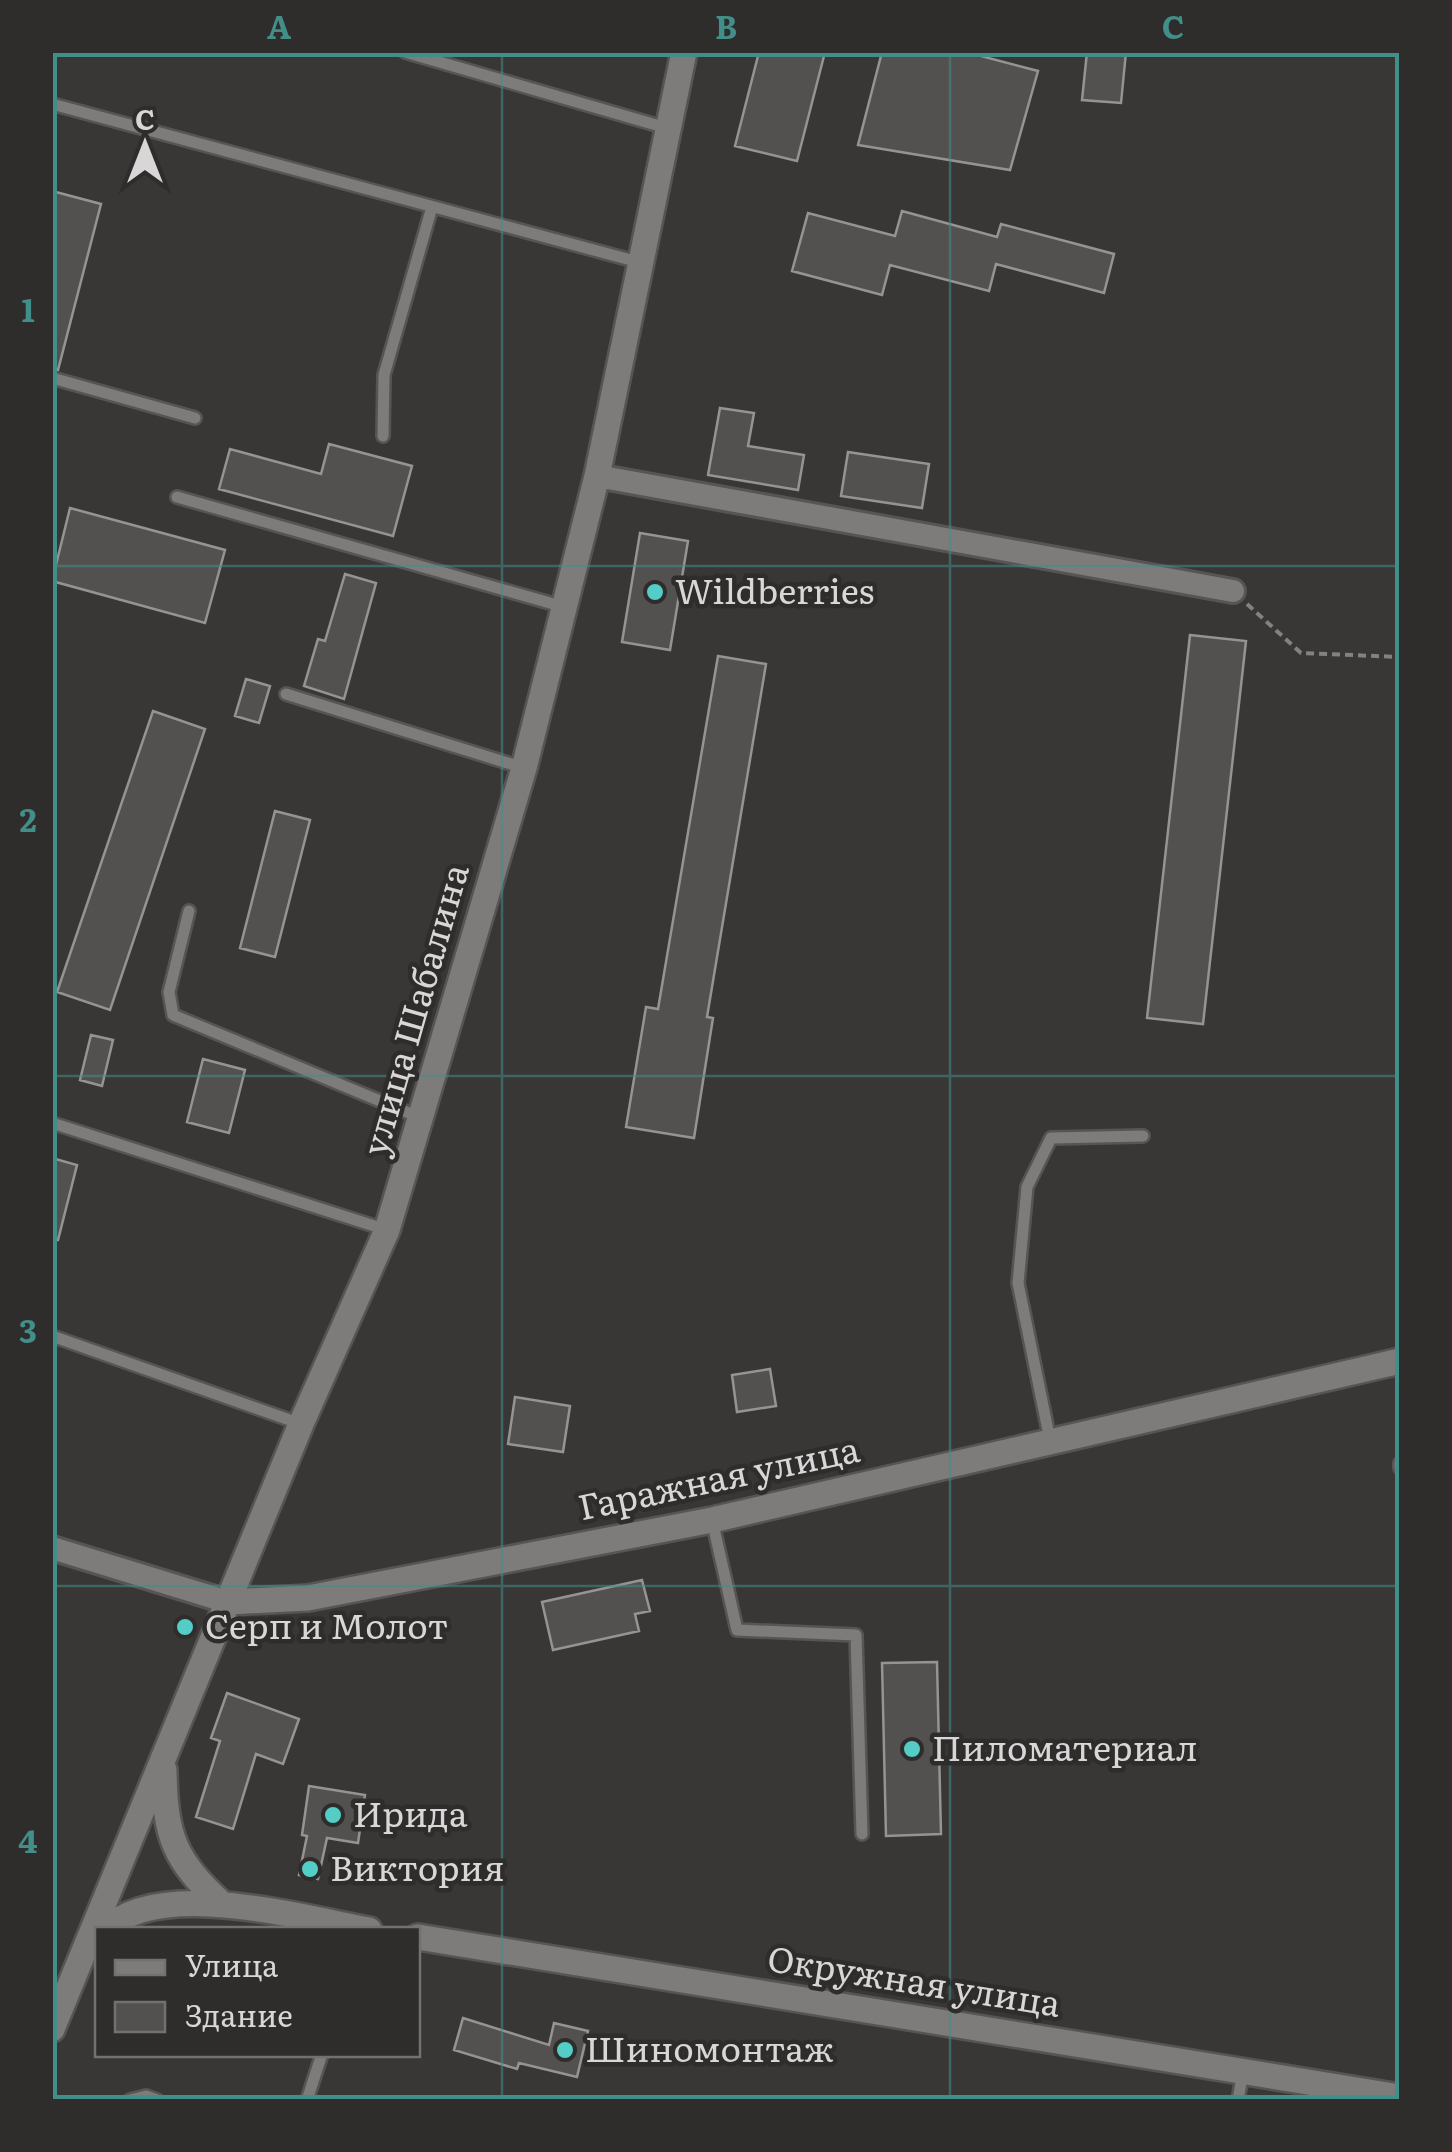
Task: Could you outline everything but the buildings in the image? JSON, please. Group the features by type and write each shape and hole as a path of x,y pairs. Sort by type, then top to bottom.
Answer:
{"street":[{"name":"улица Шабалина","path":"101,1927 164,1759 301,1424 387,1230 422,1118 524,768 597,476 684,52"},
{"path":"597,476 1233,591"},
{"name":"Гаражная улица","path":"52,1548 228,1602 308,1598 712,1520 1400,1361"},
{"path":"164,1759 164,1803 170,1838 190,1875 223,1905"},
{"path":"113,1927 140,1908 175,1902 223,1905 353,1927"},
{"name":"Окружная улица","path":"420,1937 1400,2097"},
{"name":"улица Шабалина","path":"52,2029 95,1942"}],"lane":[{"path":"405,52 670,129"},
{"path":"52,104 642,263"},
{"path":"383,436 384,375 432,206"},
{"path":"52,378 195,418"},
{"path":"177,497 564,607"},
{"path":"286,694 524,768"},
{"path":"189,911 169,992 173,1016 422,1118"},
{"path":"52,1123 387,1230"},
{"path":"1050,1440 1018,1283 1027,1187 1051,1138 1143,1136"},
{"path":"52,1336 301,1424"},
{"path":"712,1520 737,1630 856,1635 862,1834"},
{"path":"307,2100 321,2057"},
{"path":"1238,2100 1243,2071"},
{"path":"130,2100 146,2096 157,2100"}],"path":[{"path":"1233,591 1301,653 1400,658"}],"place":[{"name":"Wildberries","path":"655,592"},
{"name":"Серп и Молот","path":"185,1627"},
{"name":"Пиломатериал","path":"912,1749"},
{"name":"Ирида","path":"333,1815"},
{"name":"Виктория","path":"310,1869"},
{"name":"Шиномонтаж","path":"565,2050"}]}
